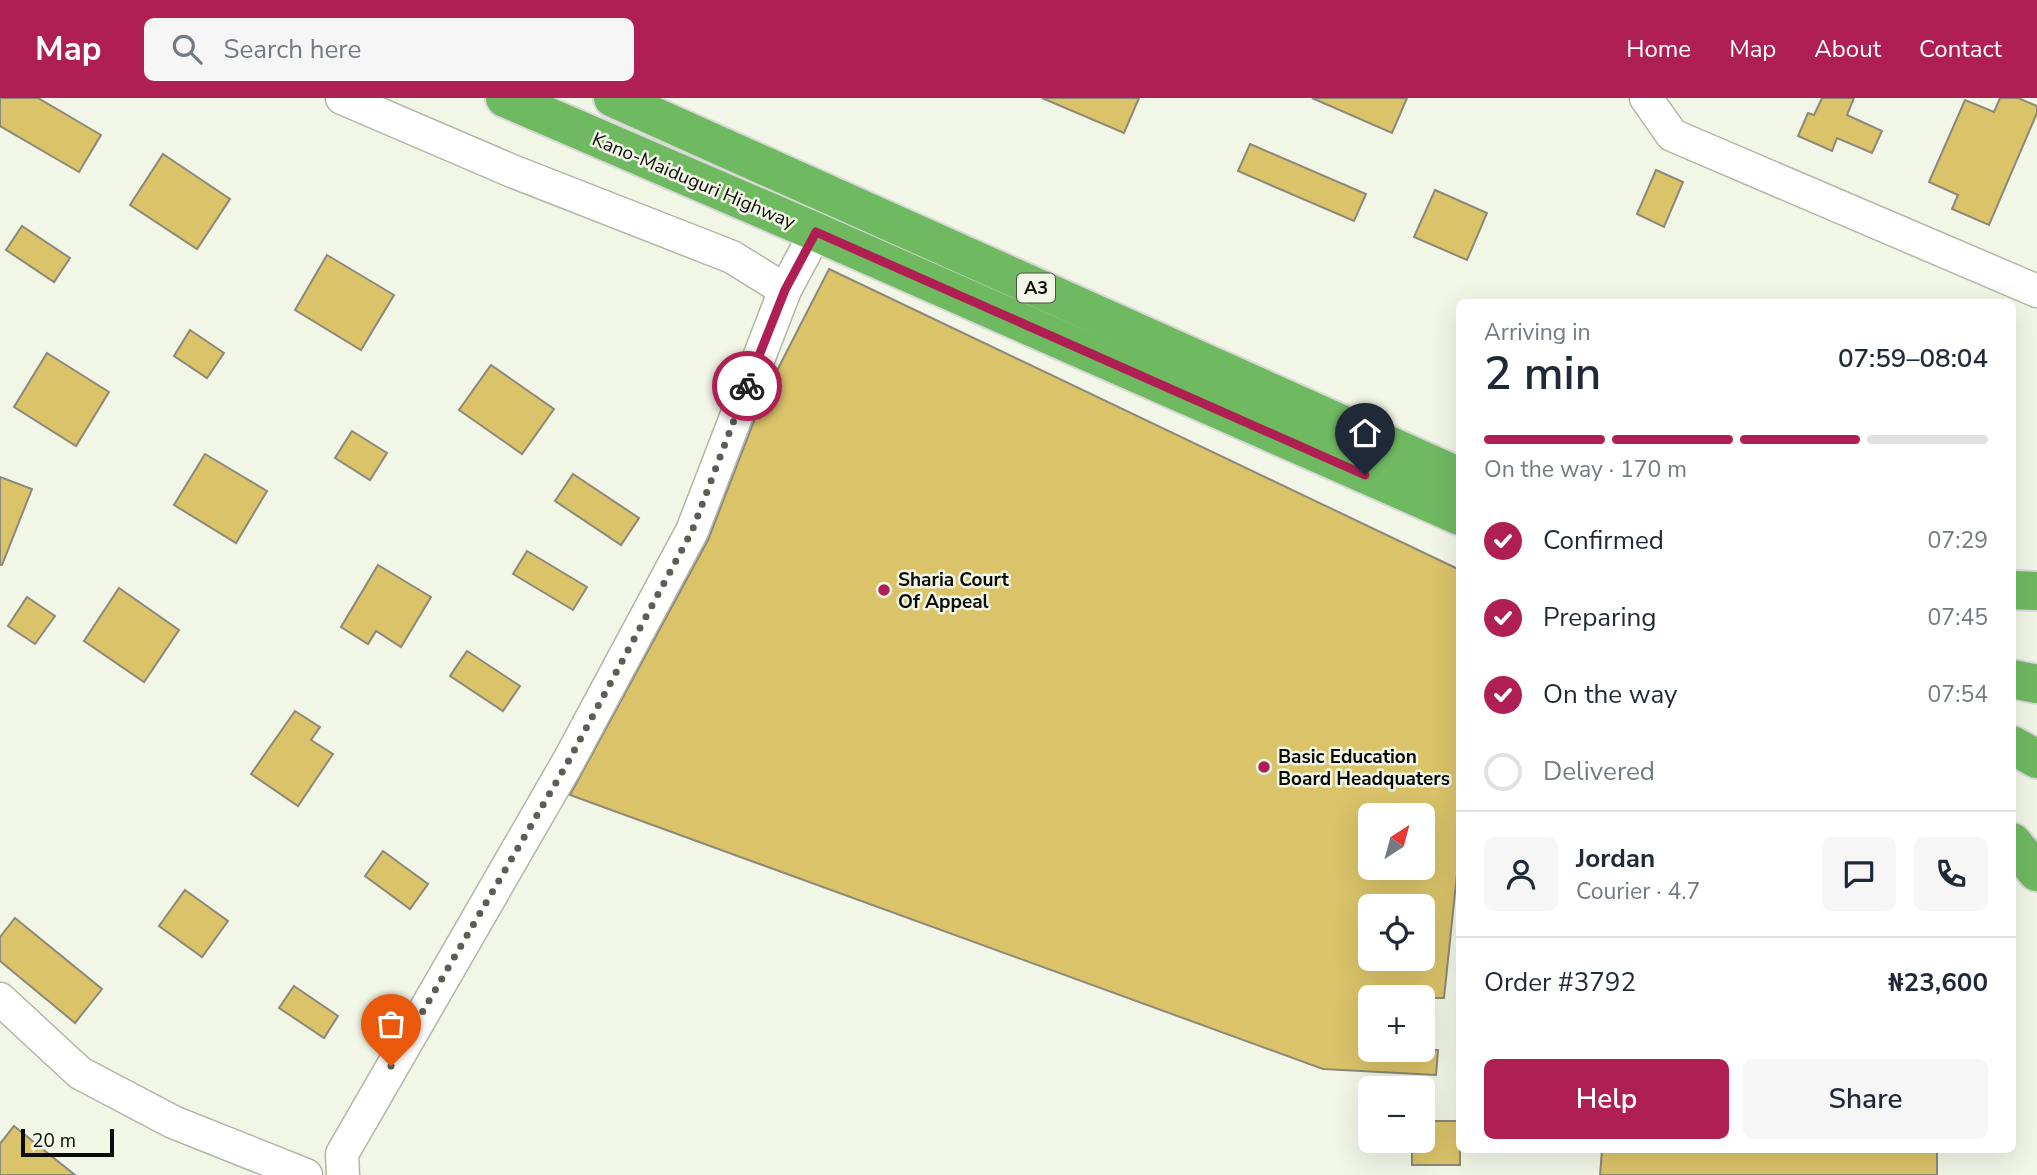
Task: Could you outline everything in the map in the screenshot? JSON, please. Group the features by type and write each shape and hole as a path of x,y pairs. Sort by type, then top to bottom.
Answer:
{"highway":[{"name":"Kano-Maiduguri Highway","path":"505,98 1456,514"},
{"name":"Kano-Maiduguri Highway","path":"613,98 1456,476"},
{"path":"2016,590 2037,591"},
{"path":"2016,680 2037,684"},
{"path":"2016,746 2037,759"},
{"path":"2016,847 2037,872"}],"street":[{"path":"342,98 512,171 732,257 785,290"},
{"path":"1646,98 1672,135 2037,291"},
{"path":"343,1175 342,1154 568,762 692,531 785,290 816,232"},
{"path":"0,999 80,1073 173,1122 306,1175"}],"building":[{"path":"0,98 38,98 101,135 79,172 0,126"},
{"path":"1042,98 1139,98 1124,133"},
{"path":"1312,98 1407,98 1392,133"},
{"path":"1822,98 1854,98 1847,115 1882,131 1872,153 1837,138 1832,151 1798,136 1808,113 1814,115"},
{"path":"2000,98 2018,98 2037,106 2037,113 1989,225 1952,209 1958,195 1929,182 1965,100 1994,112"},
{"path":"1250,144 1366,194 1354,221 1238,171"},
{"path":"163,154 230,199 197,249 130,205"},
{"path":"1656,170 1683,182 1664,227 1637,214"},
{"path":"1435,190 1487,213 1467,260 1414,237"},
{"path":"22,226 70,258 54,282 6,250"},
{"path":"327,255 394,295 361,350 295,310"},
{"path":"829,269 1456,568 1456,883 1444,998 1435,998 1435,985 1358,985 1358,1062 1435,1062 1435,1050 1438,1050 1436,1075 1323,1069 570,795 708,540 763,398"},
{"path":"190,330 224,353 207,378 174,356"},
{"path":"47,353 109,392 76,446 14,407"},
{"path":"491,365 554,409 522,454 459,410"},
{"path":"352,431 387,453 370,480 335,458"},
{"path":"205,454 267,491 236,543 174,505"},
{"path":"573,474 639,518 621,545 555,501"},
{"path":"0,477 32,489 2,565 0,565"},
{"path":"527,551 587,587 573,610 513,574"},
{"path":"378,565 431,597 401,647 376,631 368,644 341,627"},
{"path":"119,588 179,630 144,682 84,641"},
{"path":"27,597 55,616 35,644 8,626"},
{"path":"467,651 520,686 503,711 450,676"},
{"path":"295,711 320,727 311,740 333,754 298,806 251,774"},
{"path":"383,851 428,884 410,909 365,876"},
{"path":"185,890 228,921 202,957 159,926"},
{"path":"15,918 102,989 75,1023 0,961 0,937"},
{"path":"294,986 338,1016 324,1038 279,1008"},
{"path":"1435,1121 1456,1121 1456,1153 1460,1153 1460,1165 1412,1165 1412,1153 1435,1153"},
{"path":"14,1126 75,1175 0,1175 0,1144"},
{"path":"1602,1153 1937,1153 1937,1175 1600,1175"}],"way so far":[{"path":"391,1066 568,762 692,531 747,386"}],"place":[{"name":"Sharia Court Of Appeal","path":"884,590"},
{"name":"Basic Education Board Headquaters","path":"1264,767"}],"route":[{"path":"747,386 785,290 816,232 1365,475"}]}
